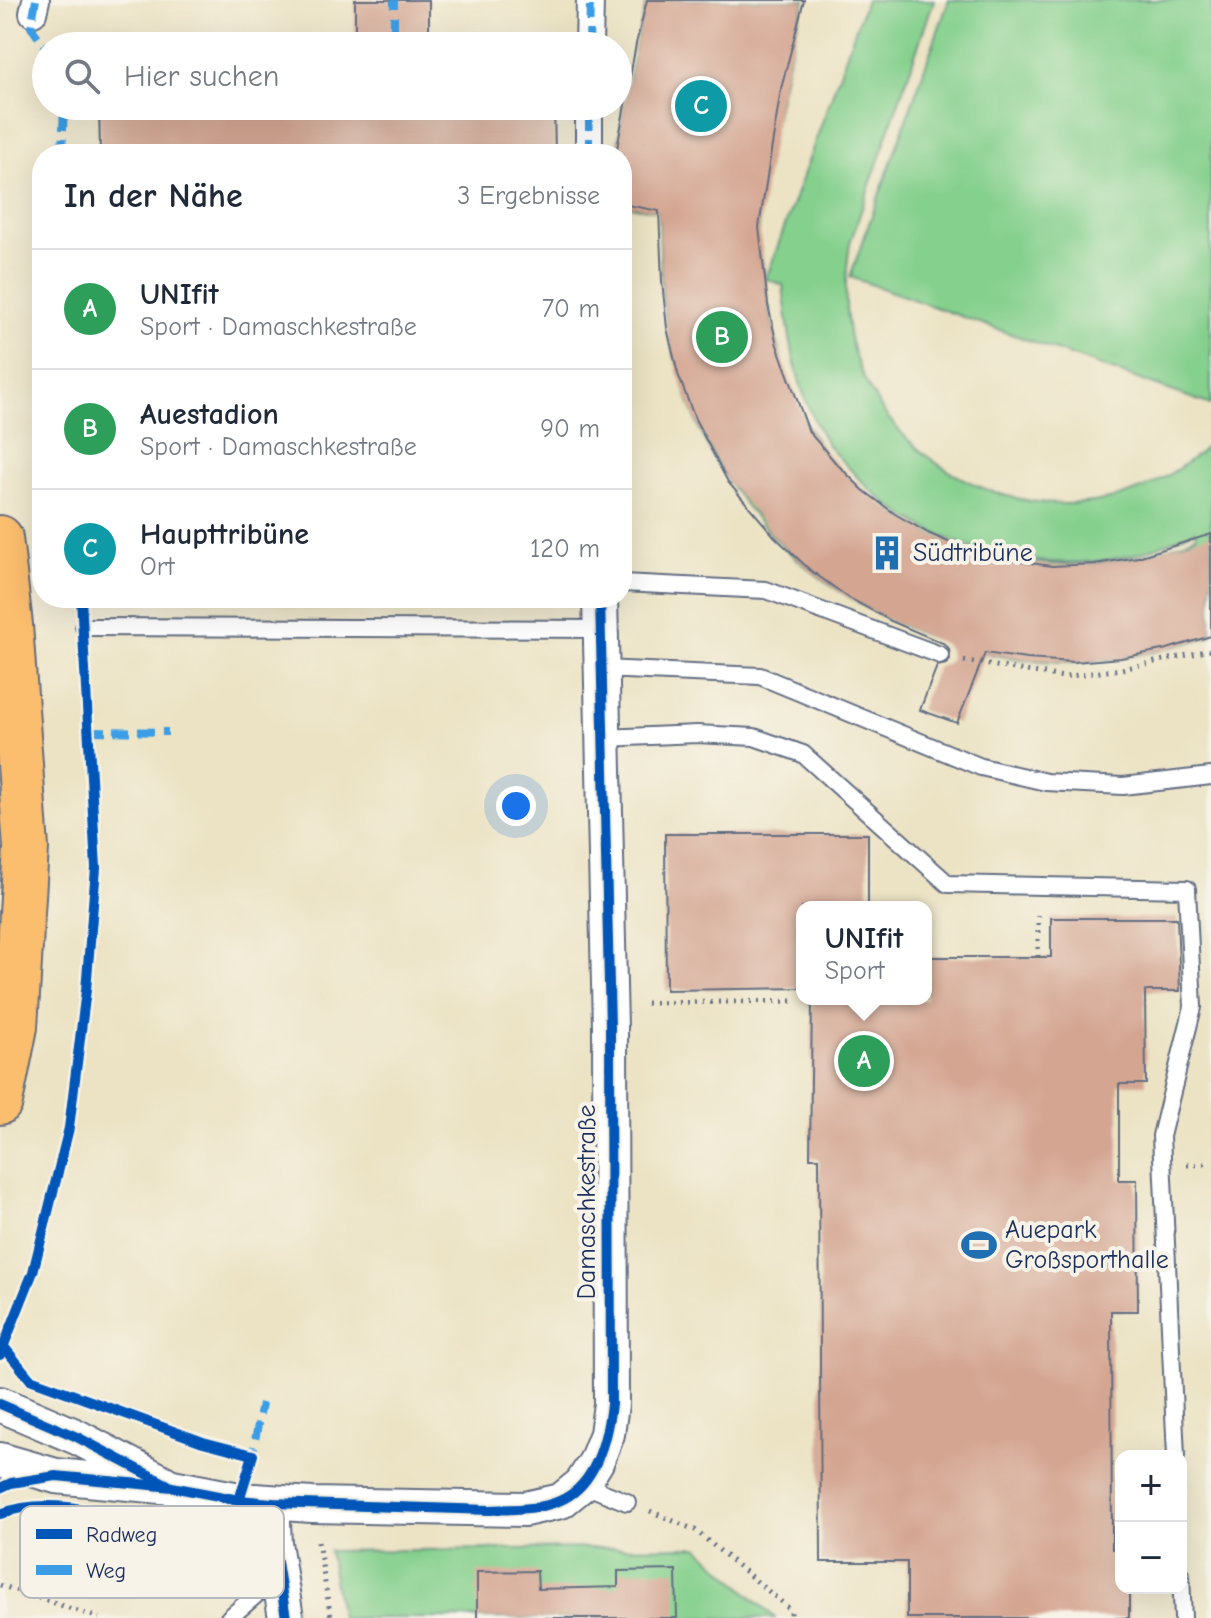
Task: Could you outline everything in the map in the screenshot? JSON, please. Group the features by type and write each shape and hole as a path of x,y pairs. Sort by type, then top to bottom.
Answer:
{"main road":[{"path":"0,538 10,625 26,848 15,1027 0,1102"}],"street":[{"path":"589,32 590,0"},
{"path":"589,120 589,144"},
{"name":"Damaschkestraße","path":"582,1484 596,1462 607,1434 611,1404 609,1003 601,614"},
{"path":"0,1404 77,1437 172,1487"},
{"path":"0,1460 56,1476 172,1487 239,1500 312,1505 525,1509 561,1501 582,1484"},
{"path":"0,1488 11,1483 56,1476"},
{"path":"283,1598 286,1618"}],"lane":[{"path":"632,583 766,590 940,655"},
{"path":"84,627 601,614"},
{"path":"602,669 760,676 981,767 1046,782 1123,786 1211,776"},
{"path":"604,738 697,734 754,737 803,754 948,884 1187,889 1193,1007 1161,1136 1176,1450"},
{"path":"582,1484 627,1502"},
{"path":"1182,1594 1183,1618"},
{"path":"229,1618 252,1598"}],"path":[{"path":"940,655 977,665 1064,677 1209,651 1211,661"},
{"path":"1038,886 1038,957"},
{"path":"609,1003 796,1001"},
{"path":"627,1502 695,1530 774,1594 791,1610 791,1618"},
{"path":"312,1505 331,1618"},
{"path":"0,1585 20,1592"},
{"path":"39,1598 99,1618"}],"green space":[{"path":"647,0 805,0 774,124 762,194 759,239 772,320 797,405 830,459 867,494 910,523 956,545 1033,563 1116,561 1170,547 1197,536 1195,531 1136,554 1089,561 1052,562 1014,558 977,549 908,518 877,495 831,449 807,405 788,326 783,285 766,279 866,0 934,0 850,243 846,281 847,320 852,346 868,386 892,422 922,452 957,475 996,492 1037,502 1080,503 1135,492 1170,474 1211,443 1211,636 1144,654 1075,662 1016,658 958,646 902,625 848,597 800,561 757,519 722,471 695,418 679,372 665,311 659,211 632,207 632,144 618,144 622,120 632,120 632,66"},
{"path":"949,0 1211,0 1211,405 850,277"},
{"path":"698,1547 775,1618 341,1618 329,1551"}],"building":[{"path":"355,0 429,0 429,32 355,32"},
{"path":"647,0 804,0 781,89 759,227 768,305 777,345 809,432 863,490 895,514 967,550 1052,566 1095,564 1138,557 1211,534 1211,636 1121,658 1074,662 985,653 957,723 920,710 937,666 950,660 949,649 945,644 891,621 849,598 810,570 775,537 728,482 695,419 678,374 667,328 659,211 632,206 632,144 618,144 622,120 632,120 632,66"},
{"path":"99,120 554,120 555,144 100,144"},
{"path":"665,834 868,834 868,901 796,901 796,988 666,990"},
{"name":"Auepark Großsporthalle","path":"1051,918 1177,918 1180,991 1145,991 1146,1084 1119,1084 1119,1180 1137,1180 1138,1311 1111,1311 1112,1549 1115,1549 1115,1594 1129,1594 1129,1618 907,1618 907,1562 821,1562 819,1158 810,1158 812,1005 932,1005 932,957 1051,957"},
{"path":"676,1570 677,1618 477,1618 477,1572 537,1571 538,1589 618,1587 618,1571"}],"marked path":[{"path":"35,32 31,27 36,0"},
{"path":"394,0 394,32"},
{"path":"589,32 590,0"},
{"path":"62,144 63,120"},
{"path":"589,120 589,144"},
{"path":"90,731 168,732"},
{"path":"251,1462 262,1403"}],"cycle path":[{"path":"0,1355 33,1272 69,1128 86,990 96,868 82,608"},
{"path":"0,1488 11,1483 56,1476 172,1487 272,1503 490,1510 551,1504 572,1494 591,1473 603,1446 611,1404 610,1027 600,608"},
{"path":"4,1347 30,1379 203,1442 253,1455 239,1500"},
{"path":"0,1404 77,1437 168,1485"},
{"path":"0,1514 20,1509"},
{"path":"283,1598 286,1618"}],"place":[{"name":"Haupttribüne","path":"701,106"},
{"name":"Auestadion","path":"722,337"},
{"name":"Südtribüne","path":"887,553"},
{"name":"UNIfit","path":"864,1061"},
{"name":"Auepark Großsporthalle","path":"979,1245"}]}
